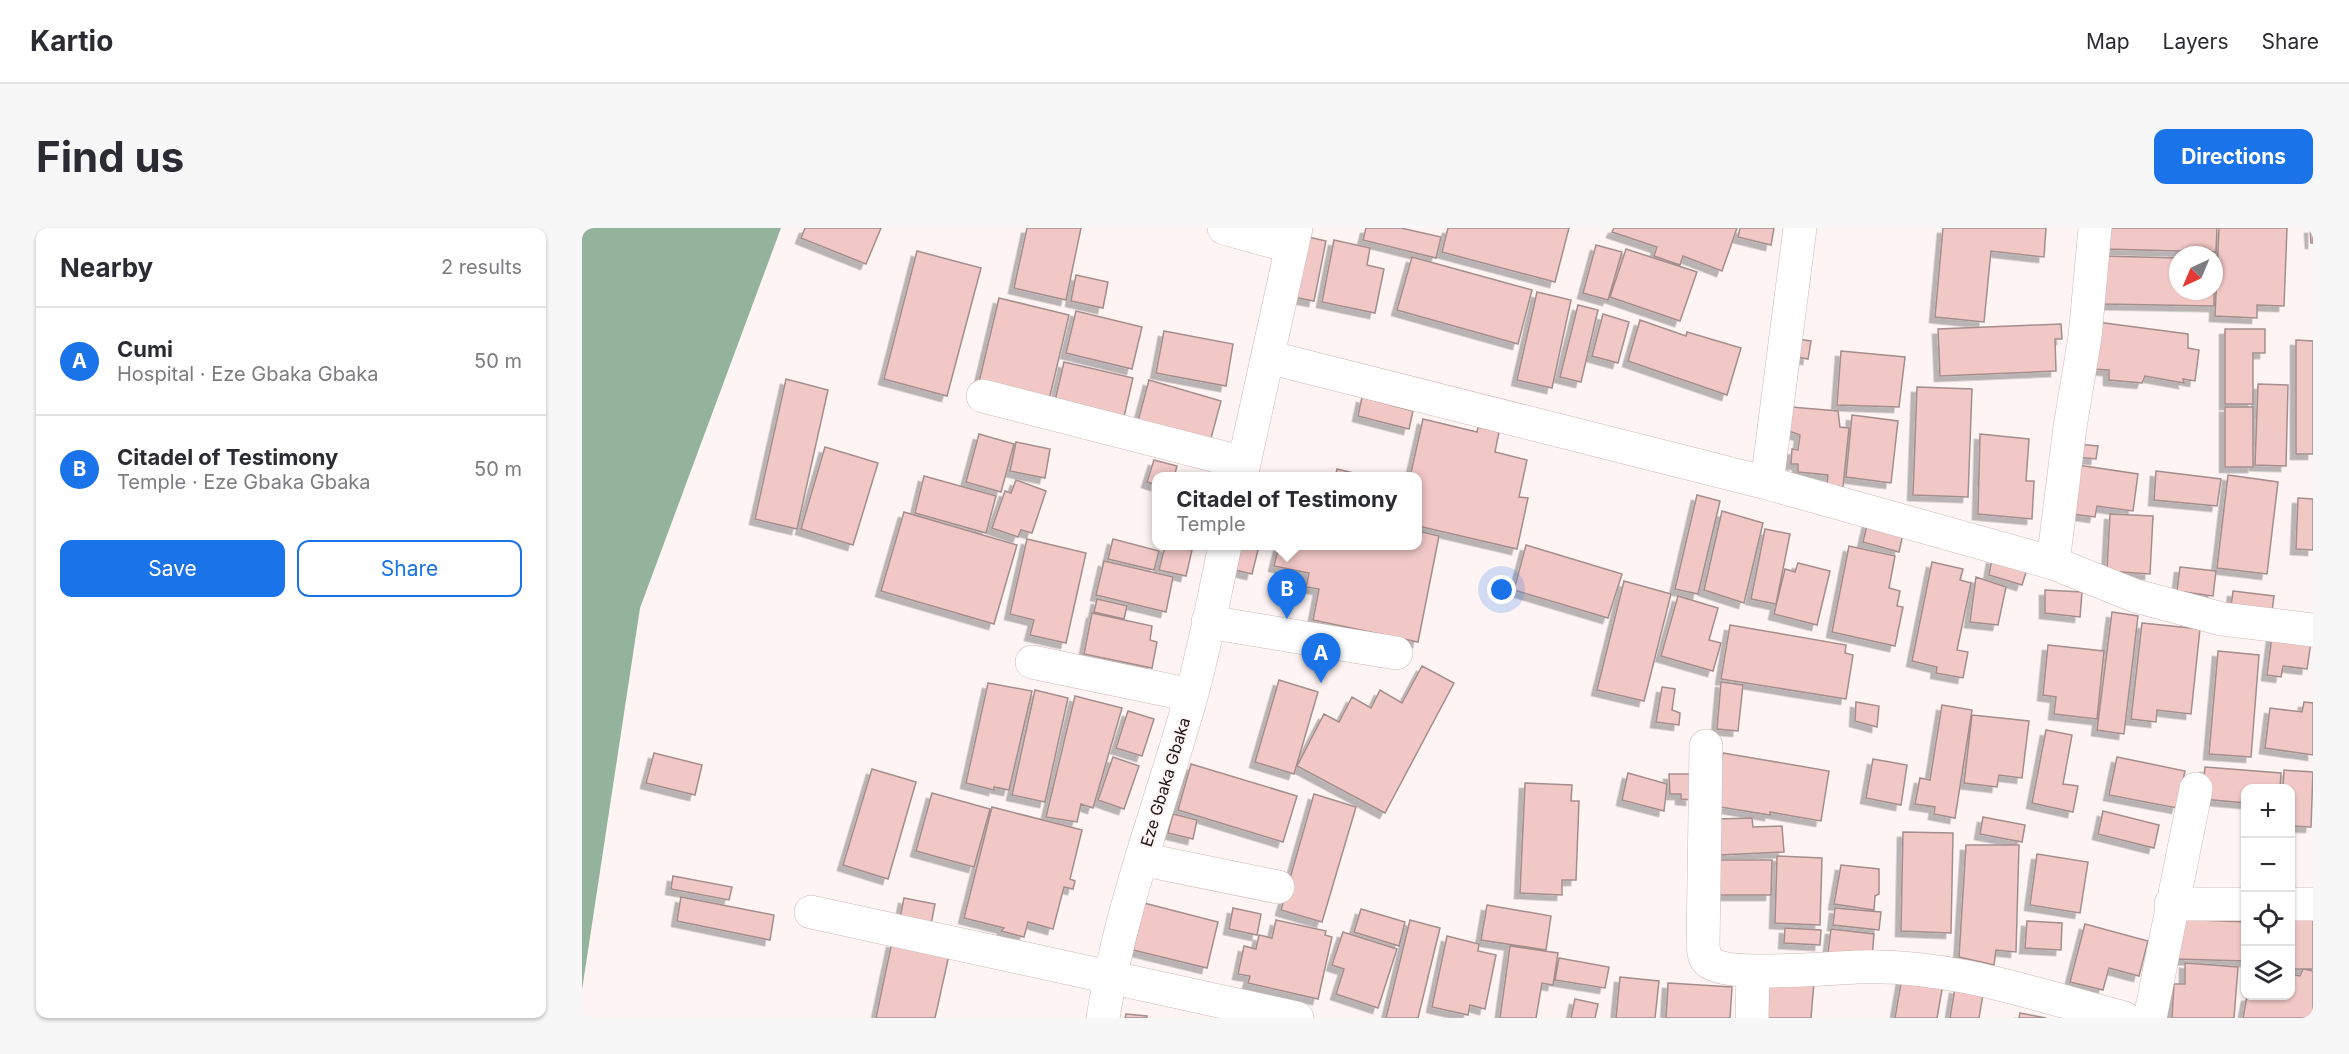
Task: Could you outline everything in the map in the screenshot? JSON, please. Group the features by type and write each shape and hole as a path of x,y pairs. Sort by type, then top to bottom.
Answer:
{"street":[{"path":"983,396 1242,470 1294,237 1224,228"},
{"path":"1767,483 1800,228"},
{"path":"2054,563 2070,427 2085,337 2095,228"},
{"path":"1268,357 1767,483 2054,563 2136,596 2222,619 2313,630"},
{"name":"Eze Gbaka Gbaka","path":"1103,1018 1109,978 1141,860 1191,695 1224,550"},
{"path":"1208,622 1396,653"},
{"path":"1032,662 1191,695"},
{"path":"1706,746 1703,946 1705,958 1710,963 1722,969 1753,971 1891,965 1949,973 2124,1018"},
{"path":"2150,1018 2171,903 2196,789"},
{"path":"1141,860 1278,887"},
{"path":"2171,903 2241,904"},
{"path":"2295,904 2313,904"},
{"path":"811,912 1297,1018"},
{"path":"1752,1018 1753,971"}],"shaded area":[{"path":"582,228 781,228 640,608 582,990"}],"building":[{"path":"805,228 881,228 866,264 801,238"},
{"path":"1027,228 1081,228 1066,300 1014,288"},
{"path":"1366,228 1401,228 1441,237 1436,258 1363,240"},
{"path":"1448,228 1569,228 1555,282 1442,252"},
{"path":"1614,228 1737,228 1722,271 1683,256 1680,265 1654,256 1657,247 1612,232"},
{"path":"1740,228 1774,228 1771,245 1738,237"},
{"path":"1943,228 2046,228 2044,257 1991,251 1984,322 1935,317"},
{"path":"2106,228 2217,228 2216,246 2169,246 2169,251 2106,249"},
{"path":"2219,228 2287,228 2284,306 2257,305 2257,318 2215,316 2216,300 2223,300 2223,246 2218,246"},
{"path":"2310,228 2313,228 2313,243 2311,243"},
{"path":"1300,235 1326,241 1314,301 1288,296"},
{"path":"1334,240 1370,248 1367,265 1384,269 1375,313 1322,302"},
{"path":"1596,245 1622,252 1608,300 1583,293"},
{"path":"1626,249 1697,272 1680,321 1610,297"},
{"path":"917,251 981,268 947,396 884,379"},
{"path":"2103,256 2169,258 2169,300 2214,300 2214,306 2103,304"},
{"path":"1412,257 1532,290 1518,344 1397,310"},
{"path":"1076,275 1108,282 1103,308 1071,301"},
{"path":"1537,292 1571,300 1552,388 1517,380"},
{"path":"999,298 1069,315 1049,400 979,382"},
{"path":"1578,305 1598,310 1581,382 1560,377"},
{"path":"1076,311 1142,327 1132,369 1066,353"},
{"path":"1603,314 1629,322 1618,363 1592,356"},
{"path":"1640,320 1686,336 1687,332 1741,348 1727,395 1628,361"},
{"path":"2097,322 2188,334 2188,348 2199,350 2195,381 2183,379 2184,383 2145,376 2142,383 2109,380 2109,370 2090,369"},
{"path":"2061,324 2062,339 2055,339 2056,371 1940,376 1938,329"},
{"path":"2225,329 2265,329 2265,353 2253,353 2253,404 2225,404"},
{"path":"1164,331 1233,344 1226,386 1156,373"},
{"path":"1789,338 1811,341 1808,359 1787,355"},
{"path":"2296,340 2313,341 2313,454 2296,454"},
{"path":"1841,351 1905,357 1899,407 1837,405"},
{"path":"1064,362 1133,378 1123,421 1054,405"},
{"path":"786,379 828,390 797,529 755,519"},
{"path":"1149,380 1221,401 1210,442 1138,421"},
{"path":"2258,384 2288,385 2286,466 2255,465"},
{"path":"1917,387 1972,389 1968,497 1913,495"},
{"path":"1362,397 1413,411 1409,429 1358,416"},
{"path":"1791,407 1838,411 1840,427 1849,428 1843,487 1827,485 1828,475 1798,472 1798,464 1791,464 1792,449 1798,450 1800,435 1789,431"},
{"path":"2225,407 2253,407 2253,467 2225,467"},
{"path":"1852,415 1898,421 1891,483 1846,477"},
{"path":"1423,419 1477,432 1478,427 1499,432 1495,452 1527,460 1519,497 1528,498 1517,549 1422,527 1422,472 1411,472"},
{"path":"979,434 1014,444 1001,492 966,482"},
{"path":"1980,434 2029,439 2026,481 2034,481 2032,519 1978,514"},
{"path":"1016,442 1050,449 1045,478 1010,471"},
{"path":"2077,444 2098,446 2096,459 2076,457"},
{"path":"825,447 878,463 853,545 801,529"},
{"path":"1154,460 1177,466 1175,472 1152,472 1152,484 1147,482"},
{"path":"2071,464 2138,474 2133,511 2097,506 2095,517 2065,513"},
{"path":"2156,471 2221,479 2217,506 2154,500"},
{"path":"2228,475 2278,482 2267,574 2217,568"},
{"path":"924,476 996,496 986,533 915,513"},
{"path":"1016,480 1046,491 1032,533 1021,530 1018,537 992,528 1005,491 1011,493"},
{"path":"1697,495 1720,501 1698,594 1675,589"},
{"path":"2298,498 2313,499 2313,550 2296,549"},
{"path":"1722,511 1763,523 1744,603 1704,590"},
{"path":"904,512 1017,545 994,624 881,591"},
{"path":"2110,514 2153,516 2150,574 2107,571"},
{"path":"1868,521 1904,529 1899,552 1863,542"},
{"path":"1765,529 1790,534 1776,604 1751,599"},
{"path":"1422,532 1439,536 1418,642 1313,620 1319,589 1306,587 1309,573 1274,566 1278,550 1422,550"},
{"path":"1027,539 1086,553 1066,643 1030,635 1034,620 1010,614"},
{"path":"1113,539 1159,551 1154,570 1108,559"},
{"path":"1526,545 1622,574 1608,618 1514,590"},
{"path":"1849,546 1895,556 1889,588 1900,591 1897,606 1903,607 1895,646 1832,632"},
{"path":"1164,550 1192,550 1186,576 1159,570"},
{"path":"1236,550 1258,550 1252,574 1231,569"},
{"path":"1992,558 2027,569 2022,585 1989,575"},
{"path":"1104,561 1173,577 1166,612 1096,595"},
{"path":"1932,562 1963,569 1960,580 1971,583 1957,650 1968,652 1963,678 1936,673 1937,667 1912,661"},
{"path":"1798,563 1830,571 1817,625 1774,614 1785,569 1795,572"},
{"path":"2180,567 2216,571 2213,596 2177,591"},
{"path":"1976,577 2006,587 1998,625 1970,622"},
{"path":"1624,581 1671,594 1644,701 1597,690"},
{"path":"2045,590 2082,592 2080,617 2045,613"},
{"path":"2233,591 2274,596 2272,612 2231,607"},
{"path":"1678,596 1718,608 1709,640 1721,643 1713,671 1661,656"},
{"path":"1097,599 1127,606 1124,619 1094,612"},
{"path":"2112,612 2138,616 2124,734 2097,730"},
{"path":"1092,613 1152,626 1150,640 1157,642 1152,668 1084,654"},
{"path":"2142,623 2200,629 2191,714 2157,710 2156,722 2131,719"},
{"path":"1730,625 1846,645 1845,653 1853,655 1846,699 1721,679"},
{"path":"2272,636 2311,642 2307,669 2283,666 2281,677 2267,675"},
{"path":"2048,645 2104,651 2097,719 2054,714 2056,697 2043,695"},
{"path":"2218,651 2259,655 2251,757 2209,754"},
{"path":"1422,666 1454,683 1385,813 1297,766 1324,714 1339,722 1352,697 1371,708 1380,690 1402,703"},
{"path":"1279,680 1318,692 1294,774 1255,762"},
{"path":"1721,682 1743,685 1738,731 1717,729"},
{"path":"988,683 1032,691 1009,790 994,787 994,790 966,783"},
{"path":"1662,687 1675,689 1672,710 1680,713 1679,725 1656,722"},
{"path":"1035,690 1068,698 1045,802 1012,795"},
{"path":"1075,696 1122,708 1093,808 1081,804 1077,822 1046,817"},
{"path":"1856,702 1879,706 1877,727 1855,721"},
{"path":"2304,702 2313,703 2313,755 2265,748 2270,708 2302,712"},
{"path":"1942,705 1972,710 1955,818 1934,814 1935,807 1915,804 1920,778 1930,780"},
{"path":"1128,711 1154,719 1142,756 1116,748"},
{"path":"1972,715 2029,721 2022,778 1999,775 1997,787 1964,783"},
{"path":"2046,730 2072,735 2063,784 2078,786 2073,812 2032,803"},
{"path":"654,753 702,765 695,795 646,783"},
{"path":"1723,753 1829,771 1821,821 1770,812 1770,815 1714,806"},
{"path":"1113,757 1139,766 1124,809 1098,800"},
{"path":"2117,757 2185,771 2177,808 2109,795"},
{"path":"1873,759 1907,765 1901,805 1866,798"},
{"path":"1191,764 1297,796 1283,842 1178,810"},
{"path":"2205,767 2281,773 2280,784 2241,784 2241,803 2202,799"},
{"path":"872,769 916,782 888,879 843,865"},
{"path":"2284,770 2313,772 2311,827 2295,826 2295,784 2283,784"},
{"path":"1628,773 1667,784 1664,811 1622,800"},
{"path":"1669,774 1691,774 1691,800 1681,799 1681,794 1670,794"},
{"path":"1525,783 1572,785 1571,801 1579,801 1576,880 1562,880 1562,895 1520,893"},
{"path":"932,793 990,809 974,867 916,851"},
{"path":"1314,794 1356,807 1322,922 1281,910"},
{"path":"992,807 1082,830 1070,879 1075,881 1073,889 1064,887 1053,929 1028,922 1024,937 1001,931 1004,928 964,918"},
{"path":"2103,811 2159,825 2154,848 2098,834"},
{"path":"1173,814 1197,820 1193,839 1168,833"},
{"path":"1983,817 2025,825 2022,842 1980,834"},
{"path":"1752,818 1753,827 1782,826 1784,852 1719,855 1717,819"},
{"path":"1903,832 1953,833 1951,933 1901,931"},
{"path":"1966,845 2019,845 2016,952 1996,950 1994,965 1959,957"},
{"path":"2037,854 2088,862 2080,913 2030,905"},
{"path":"1777,856 1822,858 1820,925 1775,923"},
{"path":"1715,860 1772,860 1771,895 1715,895"},
{"path":"1841,865 1879,869 1879,894 1875,896 1874,910 1834,904"},
{"path":"673,876 732,887 729,900 671,889"},
{"path":"681,897 774,915 770,940 677,921"},
{"path":"904,898 935,904 931,924 900,918"},
{"path":"1144,903 1218,922 1207,968 1133,950"},
{"path":"1487,905 1551,916 1546,950 1481,940"},
{"path":"1233,908 1261,914 1257,935 1229,929"},
{"path":"1835,908 1881,912 1879,930 1833,925"},
{"path":"1361,909 1405,922 1399,946 1354,932"},
{"path":"2295,918 2313,919 2313,969 2295,969"},
{"path":"2175,919 2241,922 2241,961 2175,959"},
{"path":"1276,920 1326,931 1325,935 1332,937 1318,999 1248,983 1250,976 1238,974 1244,946 1256,949 1259,935 1272,938"},
{"path":"1410,920 1440,928 1418,1018 1386,1018"},
{"path":"2027,921 2062,923 2061,950 2025,948"},
{"path":"2085,924 2148,941 2139,976 2109,968 2103,990 2070,982"},
{"path":"1785,928 1821,930 1820,945 1784,943"},
{"path":"1831,929 1874,934 1872,958 1828,953"},
{"path":"1343,932 1397,949 1378,1008 1336,994 1344,969 1332,965"},
{"path":"1447,936 1479,944 1478,951 1496,955 1485,1009 1470,1005 1468,1015 1432,1007"},
{"path":"892,942 949,955 935,1018 876,1018"},
{"path":"1510,946 1558,953 1553,985 1542,983 1536,1018 1500,1018"},
{"path":"1559,958 1609,967 1605,988 1555,980"},
{"path":"2185,963 2238,967 2234,1018 2172,1018 2174,984 2185,984"},
{"path":"2303,969 2313,971 2313,1018 2243,1018 2246,1000 2295,1000 2295,975 2300,976"},
{"path":"1620,977 1659,981 1655,1018 1616,1018"},
{"path":"1902,977 1943,984 1937,1018 1895,1018"},
{"path":"1764,978 1814,982 1811,1018 1761,1018"},
{"path":"1668,983 1732,987 1730,1018 1666,1018"},
{"path":"1955,988 1983,994 1979,1018 1950,1018"},
{"path":"1575,999 1598,1004 1595,1018 1571,1018"},
{"path":"2020,1013 2046,1018 2019,1018"},
{"path":"1126,1014 1147,1016 1147,1018 1125,1018"}],"place":[{"name":"Citadel of Testimony","path":"1287,619"},
{"name":"Cumi","path":"1321,683"}]}
